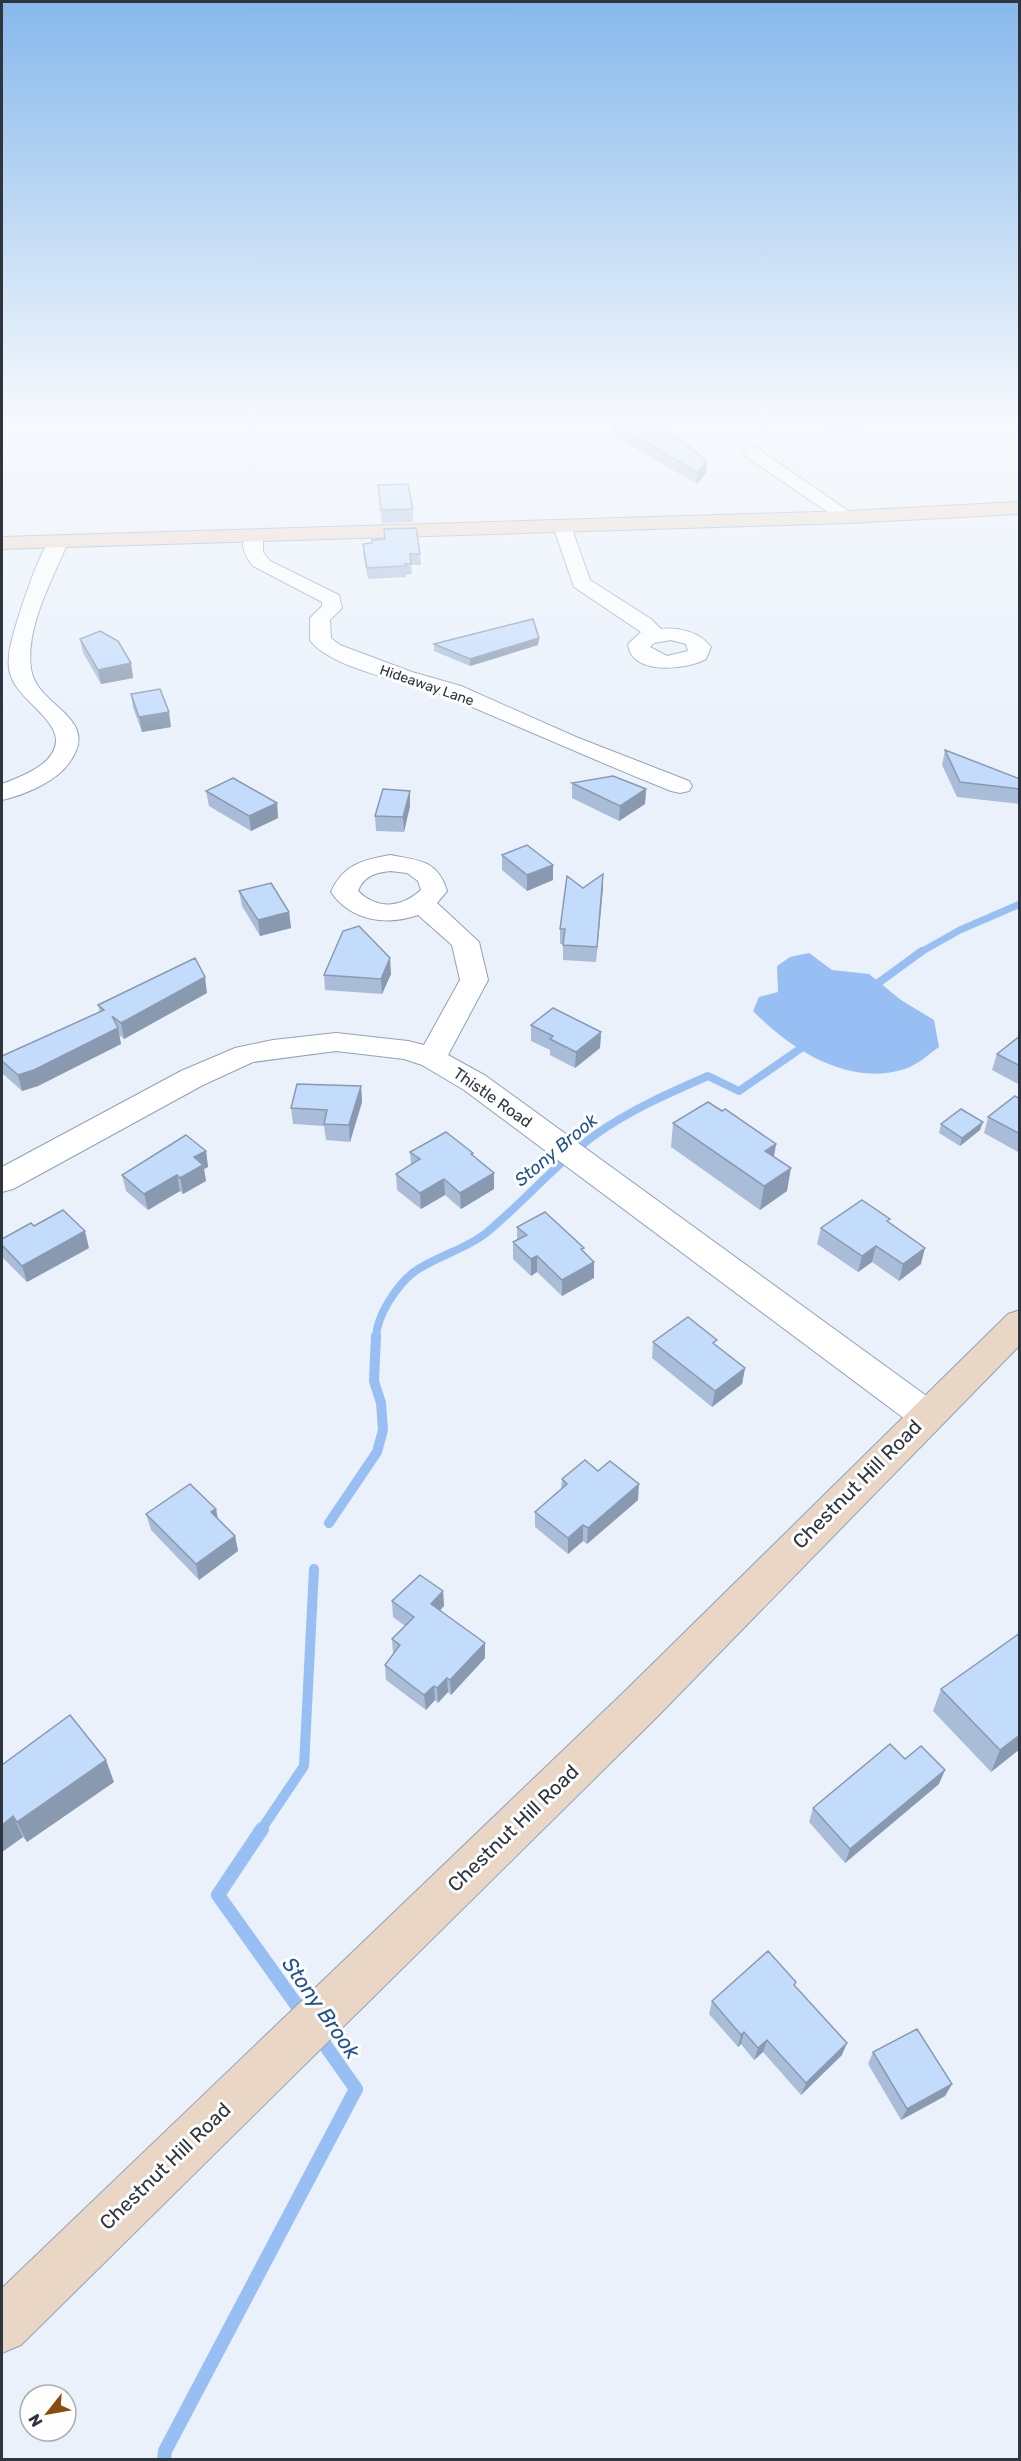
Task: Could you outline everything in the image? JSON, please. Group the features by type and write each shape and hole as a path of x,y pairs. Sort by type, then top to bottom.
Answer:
{"street":[{"path":"2,543 370,533"},
{"path":"564,533 581,583 644,623 655,635"},
{"name":"Hideaway Lane","path":"253,537 251,550 263,565 332,599 332,608 320,618 319,629 321,640 332,650 404,677 453,690 568,742 680,786"},
{"path":"2,793 52,768 62,760 69,745 66,728 28,689 19,668 23,635 58,542"},
{"path":"423,905 465,942 474,980 432,1058"},
{"name":"Thistle Road","path":"2,1181 192,1078 245,1055 290,1045 336,1042 408,1050 432,1058 475,1083 926,1415"},
{"name":"Chestnut Hill Road","path":"2,2326 259,2073 641,1704 1020,1323"}],"water":[{"path":"809,953 832,970 869,974 901,1000 934,1020 939,1047 905,1069 884,1073 863,1073 842,1069 822,1061 785,1039 753,1011 759,997 778,992 777,966 790,957"}],"building":[{"path":"384,533 417,533 420,554 410,554 411,564 405,564 405,566 367,568 363,544 372,543 372,540 385,539"},
{"path":"533,619 539,638 470,659 434,644"},
{"path":"100,631 118,641 131,663 98,670 80,639"},
{"path":"160,689 169,712 139,717 131,694"},
{"path":"945,750 1020,779 1020,789 960,782"},
{"path":"613,776 646,789 620,806 572,783"},
{"path":"233,778 277,803 249,816 206,791"},
{"path":"383,789 410,791 403,817 375,816"},
{"path":"527,845 553,865 527,875 502,855"},
{"path":"603,874 597,947 563,945 565,929 560,929 567,876 583,888"},
{"path":"271,883 289,912 258,920 239,891"},
{"path":"359,926 390,958 381,979 324,975 343,931"},
{"path":"195,958 205,977 121,1023 112,1016 118,1028 34,1070 18,1075 2,1061 2,1056 104,1010 98,1005"},
{"path":"553,1008 601,1032 576,1052 550,1039 553,1036 531,1025"},
{"path":"1020,1036 1020,1066 997,1054"},
{"path":"297,1084 361,1086 349,1125 324,1124 327,1110 291,1108"},
{"path":"1015,1096 1020,1099 1020,1134 988,1117"},
{"path":"708,1102 722,1111 725,1109 776,1144 765,1151 791,1168 764,1186 673,1123"},
{"path":"961,1109 983,1122 962,1138 941,1124"},
{"path":"446,1132 494,1173 460,1193 444,1179 420,1193 396,1174 420,1159 410,1152"},
{"path":"186,1135 206,1151 194,1157 203,1165 180,1178 177,1175 144,1194 122,1175"},
{"path":"862,1200 890,1219 887,1221 925,1248 903,1264 876,1246 862,1256 821,1228"},
{"path":"63,1210 85,1231 22,1266 2,1245 2,1239 31,1223 34,1226"},
{"path":"545,1212 584,1248 581,1249 594,1262 562,1280 537,1256 531,1259 513,1242 527,1235 517,1227"},
{"path":"688,1317 717,1340 713,1343 745,1368 715,1391 653,1342"},
{"path":"585,1460 598,1471 610,1461 639,1484 588,1528 583,1525 568,1538 535,1512 567,1484 562,1479"},
{"path":"190,1484 216,1509 211,1512 235,1536 196,1564 146,1514"},
{"path":"420,1575 443,1591 431,1604 485,1643 450,1680 447,1678 437,1688 434,1686 424,1695 385,1665 400,1645 392,1639 414,1617 392,1601"},
{"path":"1020,1633 1020,1735 1000,1750 941,1689"},
{"path":"70,1715 106,1760 17,1822 13,1816 2,1825 2,1765"},
{"path":"890,1744 905,1759 921,1746 945,1770 850,1849 813,1808"},
{"path":"768,1951 796,1982 794,1985 847,2043 806,2083 767,2040 758,2048 744,2032 741,2035 712,2001"},
{"path":"917,2029 952,2084 907,2109 873,2052"}],"waterway":[{"name":"Stony Brook","path":"920,952 960,930 1020,904"},
{"name":"Stony Brook","path":"870,989 920,952"},
{"name":"Stony Brook","path":"376,1337 384,1310 395,1292 414,1272 486,1233 567,1158 608,1126 708,1076 739,1091 810,1042"},
{"name":"Stony Brook","path":"329,1523 377,1452 383,1430 381,1403 374,1381 376,1336"},
{"name":"Stony Brook","path":"261,1830 304,1766 314,1569"},
{"name":"Stony Brook","path":"262,1829 218,1895 303,2014"},
{"name":"Stony Brook","path":"164,2460 165,2451 356,2089 318,2035"}]}
